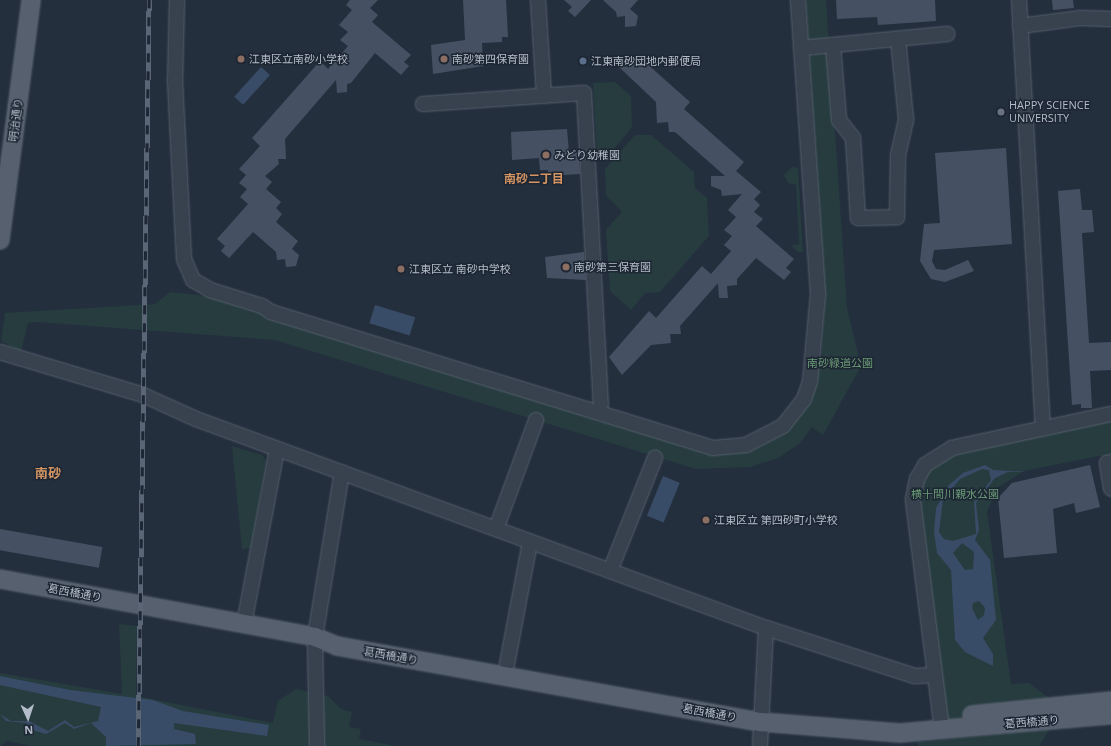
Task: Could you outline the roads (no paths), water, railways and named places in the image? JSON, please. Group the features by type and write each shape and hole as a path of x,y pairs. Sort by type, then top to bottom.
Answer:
{"main road":[{"name":"明治通り","path":"0,240 2,208 31,0"},
{"name":"葛西橋通り","path":"0,579 315,637 337,646 762,716 900,733 941,724 1111,701"},
{"name":"葛西橋通り","path":"315,637 342,635 507,664 762,716"},
{"name":"葛西橋通り","path":"941,724 1111,715"}],"street":[{"path":"177,0 176,81 184,259 193,280 210,290 278,314 714,448 746,445 783,426 804,399 810,382 818,294 798,0"},
{"path":"538,0 544,96"},
{"path":"1019,0 1043,428"},
{"path":"1020,26 1081,18 1111,19"},
{"path":"801,48 947,34"},
{"path":"833,45 839,120 853,138 858,218 897,217 898,155 906,119 898,39"},
{"path":"423,104 584,93 601,405"},
{"path":"0,352 143,395 277,449 766,628 915,676 935,675"},
{"path":"941,724 913,499 917,479 926,465 952,448 1111,414"},
{"path":"496,529 536,420"},
{"path":"244,624 277,449"},
{"path":"610,571 655,458"},
{"path":"1111,462 1107,463 1111,489"},
{"path":"317,741 315,637 342,472"},
{"path":"507,664 530,542"},
{"path":"760,746 766,628"}],"water":[{"path":"261,67 270,75 243,105 234,97"},
{"path":"375,305 415,317 410,335 369,323"},
{"path":"985,465 993,470 1027,472 1008,472 995,478 976,503 979,530 975,540 990,560 996,620 983,638 993,654 993,666 965,652 955,640 951,570 937,553 934,532 936,508 949,485 963,473","holes":["982,469 989,470 991,480 974,502 976,534 953,541 944,539 939,532 943,500 960,479","962,543 974,552 973,569 965,570 953,553","979,601 985,608 984,615 978,620 972,608 973,603"]},
{"path":"663,476 680,483 664,523 647,516"},
{"path":"0,676 70,690 153,700 183,711 269,725 267,736 174,723 174,729 195,734 196,744 106,746 106,737 91,723 74,729 65,723 46,734 35,731 26,723 6,721 0,714 11,721 29,721 48,731 65,720 74,727 98,721 101,707 0,685"}],"railway":[{"path":"138,746 149,0"}],"place":[{"name":"江東区立南砂小学校","path":"241,59"},
{"name":"南砂第四保育園","path":"444,59"},
{"name":"江東南砂団地内郵便局","path":"583,61"},
{"name":"HAPPY SCIENCE UNIVERSITY","path":"1001,112"},
{"name":"みどり幼稚園","path":"546,155"},
{"name":"南砂第三保育園","path":"566,267"},
{"name":"江東区立 南砂中学校","path":"401,269"},
{"name":"江東区立 第四砂町小学校","path":"706,520"}],"district":[{"name":"南砂二丁目","path":"534,179"},
{"name":"南砂","path":"48,473"}],"park label":[{"name":"南砂緑道公園","path":"840,363"},
{"name":"横十間川親水公園","path":"955,494"}]}
